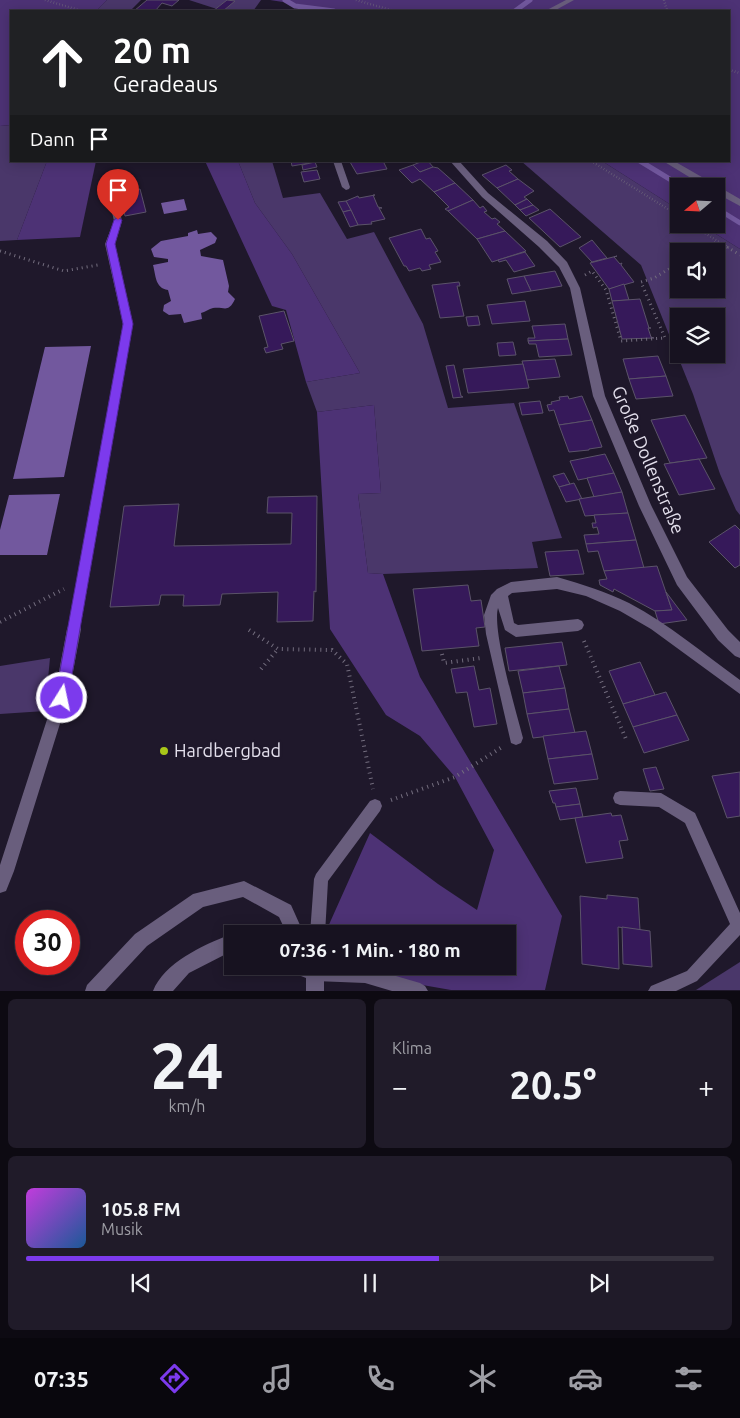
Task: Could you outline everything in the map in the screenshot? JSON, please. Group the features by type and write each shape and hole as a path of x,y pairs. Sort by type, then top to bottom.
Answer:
{"street":[{"name":"Große Dollenstraße","path":"455,162 485,195 543,244 563,265 576,288 599,396 645,506 682,581 723,635 740,651"},
{"path":"669,162 697,178"},
{"path":"725,194 740,203"},
{"path":"0,885 6,872 62,698 74,629"},
{"path":"92,990 141,940 199,900 244,889 285,911 292,925"},
{"path":"161,990 183,967 224,945"},
{"path":"314,975 315,990"}],"lane":[{"path":"551,10 571,0"},
{"path":"337,162 346,187"},
{"path":"74,629 128,324 110,244 118,220 112,190"},
{"path":"516,738 497,656 490,614 495,599 501,593 511,588 557,583 587,591 624,607 655,625 740,688"},
{"path":"501,593 509,626 516,631 578,625"},
{"path":"620,798 661,800 690,818 738,926 692,976 656,990"},
{"path":"318,925 321,879 375,806"},
{"path":"365,975 420,990"}],"path":[{"path":"46,0 79,10"},
{"path":"356,0 391,10"},
{"path":"593,162 670,210"},
{"path":"704,233 740,255"},
{"path":"713,243 717,241"},
{"path":"0,250 64,271 114,261"},
{"path":"592,271 606,290 621,340 665,338 641,282 654,278 670,268"},
{"path":"0,622 82,580"},
{"path":"578,625 626,739"},
{"path":"249,630 278,649 332,650 347,664 375,806 456,777 516,738"},
{"path":"261,669 278,649"},
{"path":"442,654 444,663 497,656"}],"shaded area":[{"path":"0,0 107,0 97,10 10,10 10,125 0,126"},
{"path":"107,0 141,0 131,10 97,10"},
{"path":"189,0 261,0 254,10 220,10"},
{"path":"270,0 740,0 740,249 714,233 725,233 725,178 670,178 670,204 604,162 730,162 730,10 335,10"},
{"path":"10,125 10,162 47,162 17,240 0,241 0,126"},
{"path":"47,162 96,162 80,237 17,240"},
{"path":"205,162 238,162 255,203 292,254 360,373 306,382 286,310 272,306"},
{"path":"238,162 272,162 283,198 320,193 347,239 374,232 423,324 448,408 514,403 562,538 532,542 538,568 368,573 358,494 381,493 374,405 317,412 306,382 360,373 292,254 255,203"},
{"path":"522,162 604,162 670,204 670,233 714,233 740,249 740,515 720,474 681,363 725,363 725,308 670,308 670,337 641,265"},
{"path":"184,199 187,210 164,214 161,203"},
{"path":"197,230 198,234 211,232 217,238 215,243 200,250 201,256 223,260 229,286 228,292 235,299 228,308 212,308 201,313 202,319 184,323 181,314 169,315 163,311 164,305 171,301 168,290 158,284 153,265 168,262 168,259 154,257 151,249 161,241 188,236 188,233"},
{"path":"91,346 64,477 13,479 45,347"},
{"path":"374,405 381,493 358,494 368,573 383,574 420,677 562,916 545,990 451,990 365,975 516,975 516,925 329,925 370,833 438,884 477,910 494,850 455,777 420,736 386,715 330,629 317,412"},
{"path":"60,494 47,555 0,555 0,530 9,495"},
{"path":"50,658 45,711 0,714 0,666"},
{"path":"740,962 740,990 696,990"}],"building":[{"path":"147,0 179,0 172,6 162,3 156,10 135,10"},
{"path":"227,0 235,1 224,10 214,10"},
{"path":"291,162 316,162 292,166"},
{"path":"315,162 317,167 303,170 302,165"},
{"path":"350,162 384,162 387,169 357,174"},
{"path":"420,162 429,162 433,167 420,172 413,165"},
{"path":"413,165 420,172 433,167 438,168 455,183 434,192 420,179 412,183 399,170"},
{"path":"506,165 512,170 509,171 518,179 497,188 482,175"},
{"path":"317,170 320,179 304,182 301,172"},
{"path":"518,179 534,191 524,197 527,199 515,205 497,188"},
{"path":"455,183 473,200 448,211 445,209 449,207 434,192"},
{"path":"140,189 146,212 125,216 120,193"},
{"path":"373,195 378,207 382,208 379,208 385,219 371,222 372,224 358,225 346,201 358,196 359,198"},
{"path":"527,199 533,205 520,210 515,205"},
{"path":"473,200 480,208 483,206 487,211 484,212 492,219 495,218 500,222 497,224 505,231 477,239 448,211"},
{"path":"346,201 351,210 343,212 338,202"},
{"path":"533,205 539,210 526,216 520,210"},
{"path":"550,209 581,237 560,247 529,218"},
{"path":"351,210 358,225 350,227 343,212"},
{"path":"421,229 426,239 430,238 438,251 435,252 441,262 429,265 431,269 422,271 420,268 409,271 404,266 389,238"},
{"path":"505,231 526,251 492,262 477,239"},
{"path":"592,240 607,258 592,262 579,248"},
{"path":"525,252 535,266 514,272 506,260 499,262 498,260"},
{"path":"617,256 614,257 620,264 622,263 621,265 634,282 609,289 590,263"},
{"path":"555,271 562,286 531,291 524,276"},
{"path":"524,276 531,291 512,294 507,279"},
{"path":"459,282 460,286 457,286 464,316 440,318 432,285"},
{"path":"624,284 629,300 612,301 609,289"},
{"path":"640,299 651,337 654,338 622,339 612,301"},
{"path":"525,301 530,321 492,324 487,305"},
{"path":"284,311 294,341 281,344 283,349 266,353 264,348 268,347 259,316"},
{"path":"478,316 480,325 468,326 466,317"},
{"path":"565,324 568,339 528,341 528,338 535,338 532,326"},
{"path":"568,339 572,355 539,357 536,344 529,344 528,341"},
{"path":"513,342 516,355 499,356 497,343"},
{"path":"658,356 666,376 629,379 623,359"},
{"path":"555,359 560,377 527,380 522,361"},
{"path":"523,364 529,388 468,393 463,369"},
{"path":"454,365 461,396 463,397 453,398 446,366"},
{"path":"666,376 673,396 636,399 629,379"},
{"path":"568,396 569,399 582,396 592,420 559,425 554,410 549,411 547,405 560,400 559,397"},
{"path":"540,401 543,413 522,415 519,403"},
{"path":"685,415 707,458 670,463 651,420"},
{"path":"592,420 602,447 569,452 559,425"},
{"path":"605,454 614,473 578,480 570,461"},
{"path":"699,459 715,489 679,495 664,464"},
{"path":"564,473 570,484 559,487 553,476"},
{"path":"614,473 622,492 594,497 587,478"},
{"path":"574,483 582,499 566,502 559,487"},
{"path":"622,492 628,513 585,516 579,499"},
{"path":"317,496 316,592 314,591 313,621 277,622 278,592 222,594 220,605 183,606 184,595 161,595 159,605 110,607 124,506 179,504 174,546 291,544 292,513 267,513 268,497"},
{"path":"628,513 636,540 586,544 584,535 599,534 597,527 593,528 592,523 596,523 594,515"},
{"path":"735,525 740,530 740,565 735,568 709,542"},
{"path":"636,540 644,568 604,571 598,551 588,552 586,544"},
{"path":"578,550 584,574 550,576 545,552"},
{"path":"657,566 672,610 655,611 614,589 613,592 600,585 599,580 607,579 604,571"},
{"path":"468,585 471,601 481,600 485,627 476,628 479,646 422,651 413,589"},
{"path":"666,592 687,620 659,624 655,611 672,610"},
{"path":"562,642 567,665 509,671 505,648"},
{"path":"640,662 655,695 623,704 609,671"},
{"path":"474,666 479,690 490,688 497,724 474,727 467,692 456,693 451,669"},
{"path":"559,666 565,688 523,693 518,671"},
{"path":"565,688 569,709 527,714 523,693"},
{"path":"666,692 677,715 633,727 623,704"},
{"path":"569,709 575,733 533,738 527,714"},
{"path":"677,715 689,740 644,753 633,727"},
{"path":"586,731 592,754 548,759 543,736"},
{"path":"592,754 598,779 554,784 548,759"},
{"path":"656,767 664,789 650,791 643,769"},
{"path":"740,772 740,816 727,818 712,776"},
{"path":"576,788 580,804 556,807 549,791"},
{"path":"580,804 583,817 560,820 556,807"},
{"path":"611,813 612,816 621,815 628,840 619,841 623,858 586,863 575,818"},
{"path":"607,895 638,898 640,930 618,927 619,969 582,964 580,896 607,899"},
{"path":"622,927 650,931 652,967 623,964"}],"waterway":[{"path":"285,0 295,6 326,10"},
{"path":"516,10 530,0"},
{"path":"642,162 670,179"},
{"path":"725,214 740,223"}],"place":[{"name":"Hardbergbad","path":"164,751"}],"route":[{"path":"62,698 128,324 110,244 118,220"}]}
